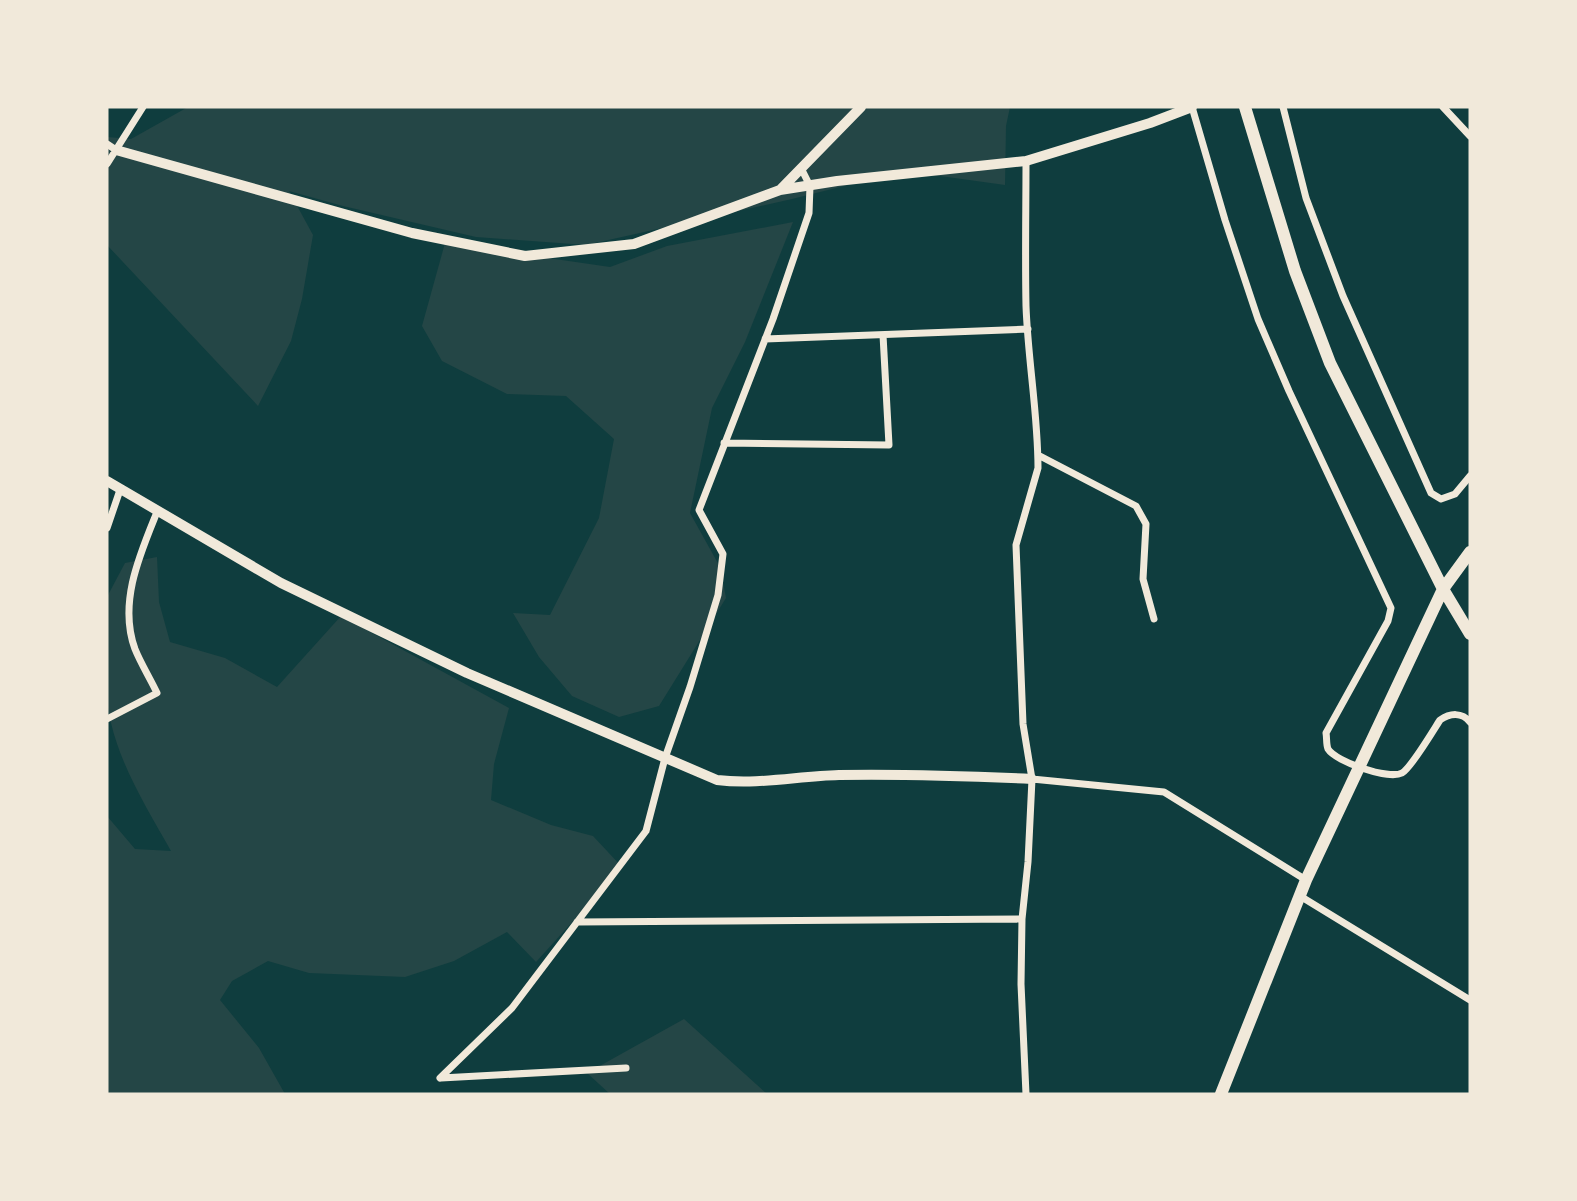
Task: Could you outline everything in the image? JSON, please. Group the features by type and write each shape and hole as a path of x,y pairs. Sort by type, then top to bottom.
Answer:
{"main road":[{"path":"1245,107 1295,271 1330,363 1443,589 1470,634"},
{"path":"1221,1094 1306,880 1443,589 1470,552"}],"street":[{"path":"107,163 111,147 143,107"},
{"path":"780,190 861,107"},
{"path":"111,147 412,233 525,256 634,244 780,190 1026,161 1150,123 1192,107 1224,220 1258,319 1391,608 1388,621 1326,733 1327,747 1334,755 1358,767 1392,776 1404,772 1440,720 1448,715 1458,714 1470,722"},
{"path":"1283,107 1306,198 1343,296 1431,493 1441,499 1455,494 1470,476"},
{"path":"1443,107 1470,136"},
{"path":"1026,161 1028,329 1038,429 1038,468 1016,545 1023,724 1032,779 1022,919 1021,984 1026,1094"},
{"path":"626,1068 440,1078 512,1008 646,831 665,758 718,595 723,554 699,510 765,339 809,213 810,186 801,168"},
{"path":"765,339 1028,329"},
{"path":"724,443 889,445 883,335"},
{"path":"1038,455 1136,506 1146,524 1143,579 1154,619"},
{"path":"107,481 281,583 467,673 717,780 739,783 836,775 943,775 1032,779 1164,792 1306,880"},
{"path":"107,528 120,490"},
{"path":"107,719 157,693 135,649 130,628 129,604 137,562 156,512"},
{"path":"1300,895 1470,1000"},
{"path":"577,922 1022,919"}],"shaded area":[{"path":"188,107 1010,107 1006,126 1005,185 904,171 586,245 476,237 289,191 313,235 302,299 291,341 258,406 107,245 107,137 131,139"},
{"path":"793,222 745,342 712,408 690,513 720,567 726,598 659,706 619,717 572,696 539,657 513,613 550,615 599,518 614,439 566,396 507,394 442,361 422,326 445,243 610,267 667,246"},
{"path":"157,557 159,602 170,642 225,658 277,687 341,616 509,708 494,764 491,800 551,825 593,836 622,867 536,962 507,932 454,961 405,977 309,973 268,961 232,981 220,1000 259,1048 285,1094 107,1094 107,816 135,849 171,851 129,773 111,723 106,681 108,595 125,563"},
{"path":"684,1019 767,1094 610,1094 587,1073"}]}
